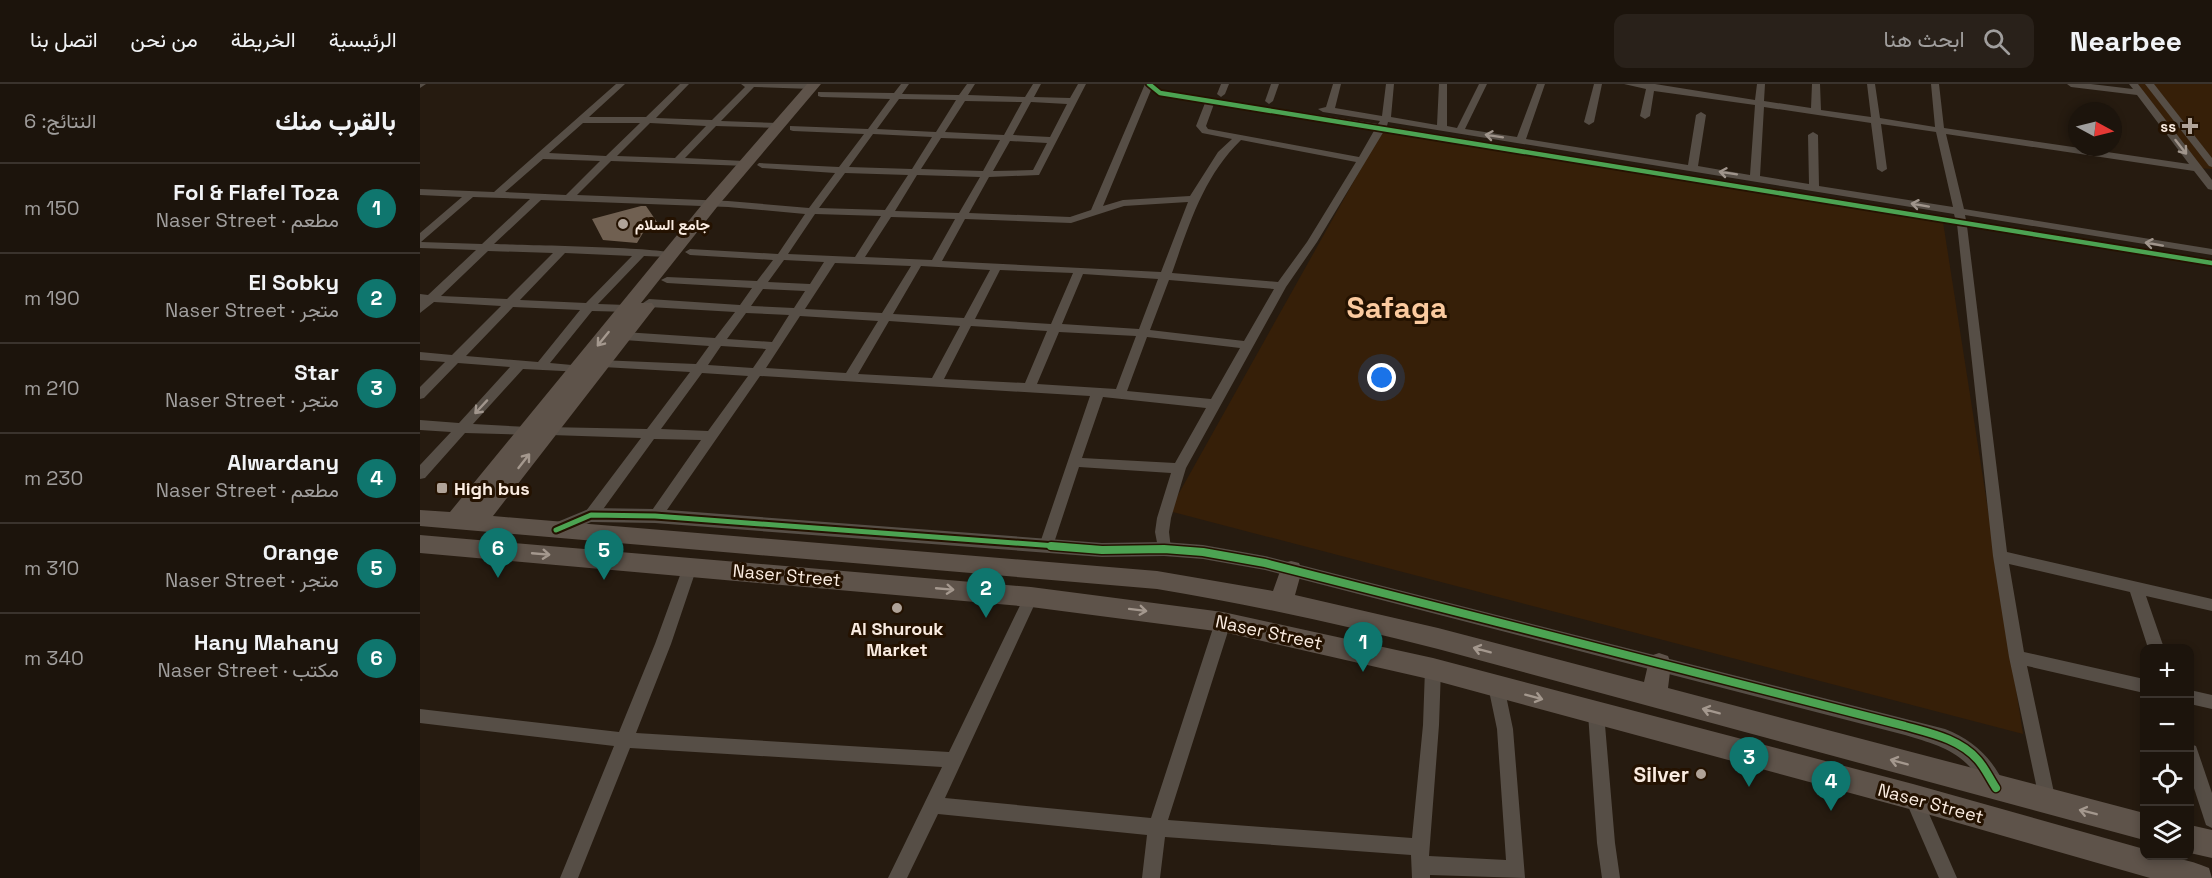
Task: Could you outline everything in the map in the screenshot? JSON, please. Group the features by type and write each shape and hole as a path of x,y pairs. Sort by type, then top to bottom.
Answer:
{"main road":[{"path":"465,522 528,432 670,254 719,204 819,87"},
{"path":"465,522 551,429 690,252 719,204"},
{"name":"Naser Street","path":"420,518 1157,580 1282,601 1368,620 2140,826"},
{"name":"Naser Street","path":"420,544 1031,597 1223,621 1433,669 1913,797 2199,878"},
{"path":"866,582 868,569 878,557"},
{"path":"894,584 906,573 908,559"},
{"path":"1282,601 1291,570"},
{"path":"1654,696 1659,664"},
{"path":"2194,840 2212,844"}],"street":[{"path":"495,196 621,84"},
{"path":"567,199 685,84"},
{"path":"745,84 819,87 896,97 1074,101"},
{"path":"677,162 752,84"},
{"path":"591,515 905,84"},
{"path":"858,260 971,84"},
{"path":"935,264 1037,84"},
{"path":"541,156 753,164 841,170 987,174 1037,172 1082,84"},
{"path":"1096,211 1149,84 1166,94 1384,123 1854,204 2212,252"},
{"path":"1168,84 1223,89 1269,101 1330,110 1384,123 1442,127 1814,187 1961,218 2212,263"},
{"path":"1269,101 1275,84"},
{"path":"1330,110 1336,84"},
{"path":"1164,549 1162,532 1164,518 1179,468 1281,286 1312,242 1384,123 1390,84"},
{"path":"1442,127 1443,84"},
{"path":"1460,130 1483,84"},
{"path":"1521,140 1541,84"},
{"path":"1589,122 1598,84"},
{"path":"1628,84 2197,168"},
{"path":"1755,177 1761,84"},
{"path":"1816,84 1816,113"},
{"path":"1871,84 1882,169"},
{"path":"1935,84 1940,130 1961,218 2000,556 2047,802"},
{"path":"2071,84 2140,93"},
{"path":"2133,84 2212,187"},
{"path":"2149,84 2212,164"},
{"path":"1645,116 1651,86"},
{"path":"1211,100 1201,129 1362,160"},
{"path":"1693,167 1701,115"},
{"path":"581,120 646,120 1054,140"},
{"path":"1813,135 1814,187"},
{"path":"1120,394 1195,198 1221,154 1239,137"},
{"path":"420,192 719,204 812,211 1071,220 1123,203 1195,198"},
{"path":"420,239 471,194"},
{"path":"420,309 426,298 486,247 537,198"},
{"path":"420,245 670,254"},
{"path":"420,395 562,250"},
{"path":"541,366 588,308 642,252"},
{"path":"690,252 1164,275 1281,286"},
{"path":"656,516 775,346 831,260"},
{"path":"850,377 918,263"},
{"path":"936,382 996,268"},
{"path":"1029,388 1079,271"},
{"path":"667,280 814,288"},
{"path":"426,298 627,309"},
{"path":"649,303 1142,333 1248,345"},
{"path":"624,336 718,340 775,346"},
{"path":"420,356 579,369"},
{"path":"603,363 1098,392 1214,404"},
{"path":"420,474 520,364"},
{"path":"1046,546 1098,392"},
{"path":"420,425 460,430 528,432"},
{"path":"551,429 710,436"},
{"path":"1073,462 1179,468"},
{"path":"556,530 591,515 656,516 1046,546 1124,551 1164,549 1203,552 1291,570 1945,738 1978,760 1996,788"},
{"path":"2000,556 2212,605"},
{"path":"569,878 663,644 690,567"},
{"path":"2136,587 2155,644"},
{"path":"897,878 934,805 1031,597"},
{"path":"1151,878 1157,828 1223,621"},
{"path":"2018,657 2140,685"},
{"path":"1420,863 1433,669"},
{"path":"934,805 1300,841 1420,863 1515,874 1505,729 1496,687"},
{"path":"2194,698 2212,702"},
{"path":"1596,713 1606,843 1611,878"},
{"path":"420,716 624,740 953,760"},
{"path":"2194,764 2212,819"},
{"path":"1913,797 1948,878"}],"shaded area":[{"name":"ss","path":"2138,84 2212,84 2212,169 2197,168"},
{"path":"1382,131 1943,222 2023,734 1169,511"}],"building":[{"name":"جامع السلام","path":"646,206 657,222 647,226 637,243 603,240 592,219"}],"cycle path":[{"path":"1149,84 1160,93 2212,263"},
{"path":"556,530 591,515 655,516 1102,550 1164,549 1203,552 1265,563 1945,738 1978,760 1996,788"}],"place":[{"name":"ss","path":"2190,126"},
{"name":"جامع السلام","path":"623,224"},
{"name":"High bus","path":"442,488"},
{"name":"Hany Mahany","path":"498,578"},
{"name":"Orange","path":"604,580"},
{"name":"Al Shurouk Market","path":"897,608"},
{"name":"El Sobky","path":"986,618"},
{"name":"Fol & Flafel Toza","path":"1363,672"},
{"name":"Silver","path":"1701,774"},
{"name":"Star","path":"1749,787"},
{"name":"Alwardany","path":"1831,811"}],"district":[{"name":"Safaga","path":"1397,307"}]}
